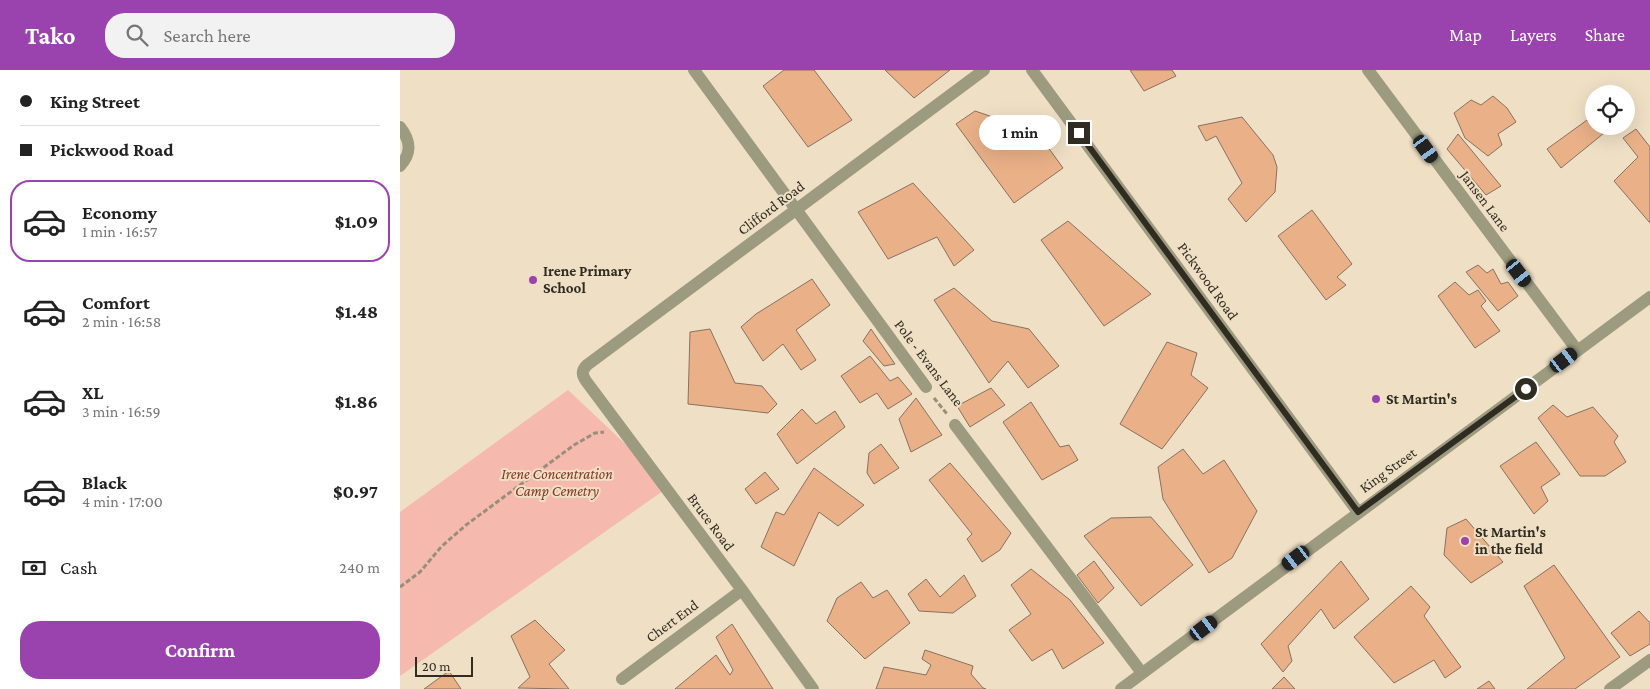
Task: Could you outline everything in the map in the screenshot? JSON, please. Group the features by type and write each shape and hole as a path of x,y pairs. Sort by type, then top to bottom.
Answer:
{"street":[{"name":"Pole - Evans Lane","path":"694,70 926,387"},
{"name":"Clifford Road","path":"582,375 587,365 984,70"},
{"name":"Pickwood Road","path":"1032,70 1358,512"},
{"name":"Jansen Lane","path":"1368,70 1578,350"},
{"path":"400,127 408,139 409,151 400,166"},
{"name":"King Street","path":"1121,689 1650,296"},
{"name":"Bruce Road","path":"582,375 813,689"},
{"name":"Pole - Evans Lane","path":"955,425 1142,673"},
{"name":"Chert End","path":"622,679 742,590"},
{"path":"1610,689 1650,660"}],"path":[{"name":"Pole - Evans Lane","path":"926,387 955,425"},
{"path":"400,587 420,572 441,547 466,525 574,445 602,431 615,441 619,442 627,438"}],"green space":[{"name":"Irene Concentration Camp Cemetry","path":"568,390 670,486 400,676 400,512"}],"building":[{"path":"784,70 814,70 852,120 808,147 763,86"},
{"path":"885,70 950,70 914,98"},
{"path":"1130,70 1172,70 1176,76 1144,91"},
{"path":"1493,96 1507,108 1516,122 1498,134 1502,145 1488,156 1465,138 1454,113 1471,100 1481,105"},
{"path":"975,111 1037,132 1063,168 1014,203 956,124"},
{"path":"1242,117 1273,155 1277,167 1275,192 1246,222 1228,199 1242,183 1216,136 1206,141 1198,126"},
{"path":"1585,122 1585,135 1602,135 1561,168 1547,149"},
{"path":"1635,130 1650,147 1650,223 1614,181 1638,157 1623,138 1627,135 1635,135"},
{"path":"1458,134 1501,186 1486,195 1447,149"},
{"path":"913,183 974,250 954,266 937,237 888,259 858,212"},
{"path":"1312,210 1352,264 1337,277 1346,285 1326,300 1278,236"},
{"path":"1068,221 1151,294 1104,326 1041,240"},
{"path":"1478,265 1487,273 1493,269 1501,284 1508,282 1518,296 1498,311 1466,272"},
{"path":"812,279 830,305 796,330 816,360 801,370 783,344 763,361 741,327 756,314"},
{"path":"1455,282 1469,295 1478,290 1486,301 1481,306 1500,331 1475,348 1438,296"},
{"path":"954,288 992,321 1029,329 1059,366 1028,388 1008,361 989,383 934,300"},
{"path":"710,329 735,383 762,386 777,404 768,413 688,404 690,332"},
{"path":"871,329 895,364 884,366 863,341"},
{"path":"1167,342 1197,353 1191,375 1208,388 1162,449 1120,424"},
{"path":"870,356 890,381 898,377 912,394 888,409 877,393 860,403 841,376"},
{"path":"991,388 1005,405 970,427 957,406"},
{"path":"916,398 942,435 911,452 899,419"},
{"path":"1031,402 1060,447 1069,445 1078,460 1042,480 1003,422"},
{"path":"1553,405 1567,417 1593,407 1618,436 1614,442 1626,462 1605,476 1580,476 1538,418"},
{"path":"802,409 816,424 835,411 845,427 797,464 777,434"},
{"path":"1536,442 1560,474 1541,487 1548,501 1534,514 1500,466"},
{"path":"881,444 899,468 874,484 867,473 869,453"},
{"path":"1183,449 1203,474 1224,460 1257,511 1232,558 1209,573 1163,499 1158,467"},
{"path":"950,463 1011,533 1000,550 982,562 967,539 972,534 929,480"},
{"path":"814,468 864,505 838,526 819,512 794,566 761,547 776,512 784,515"},
{"path":"765,472 779,489 756,504 745,489"},
{"path":"1151,517 1193,565 1141,606 1084,536 1111,518"},
{"name":"St Martin's in the field","path":"1466,519 1503,562 1471,583 1444,555 1447,528"},
{"path":"1094,561 1114,588 1098,603 1077,575"},
{"path":"1341,561 1369,599 1334,629 1321,609 1288,646 1292,661 1283,672 1261,644"},
{"path":"1554,565 1620,657 1575,689 1527,689 1565,658 1524,586"},
{"path":"1031,569 1070,600 1104,643 1063,669 1052,649 1032,661 1009,630 1031,614 1011,585"},
{"path":"964,575 976,596 953,613 919,611 908,594 926,579 940,597"},
{"path":"861,582 873,598 887,590 910,623 865,659 827,621 837,598"},
{"path":"1411,586 1430,607 1424,616 1461,667 1445,678 1434,660 1394,683 1354,637"},
{"path":"1639,611 1650,623 1650,644 1630,656 1611,633"},
{"path":"535,620 565,650 549,664 569,689 518,688 530,677 511,636"},
{"path":"732,624 773,689 675,689 716,655 730,675 733,670 716,637"},
{"path":"925,650 973,666 971,674 986,689 876,689 884,667 926,675 931,665 922,659"},
{"path":"449,671 461,689 424,689"},
{"path":"1284,677 1295,689 1272,689"},
{"path":"1489,681 1495,689 1477,689"}],"place":[{"name":"Irene Primary School","path":"533,280"},
{"name":"St Martin's","path":"1376,399"},
{"name":"St Martin's in the field","path":"1465,541"}],"route":[{"path":"1079,133 1358,512 1526,389"}]}
